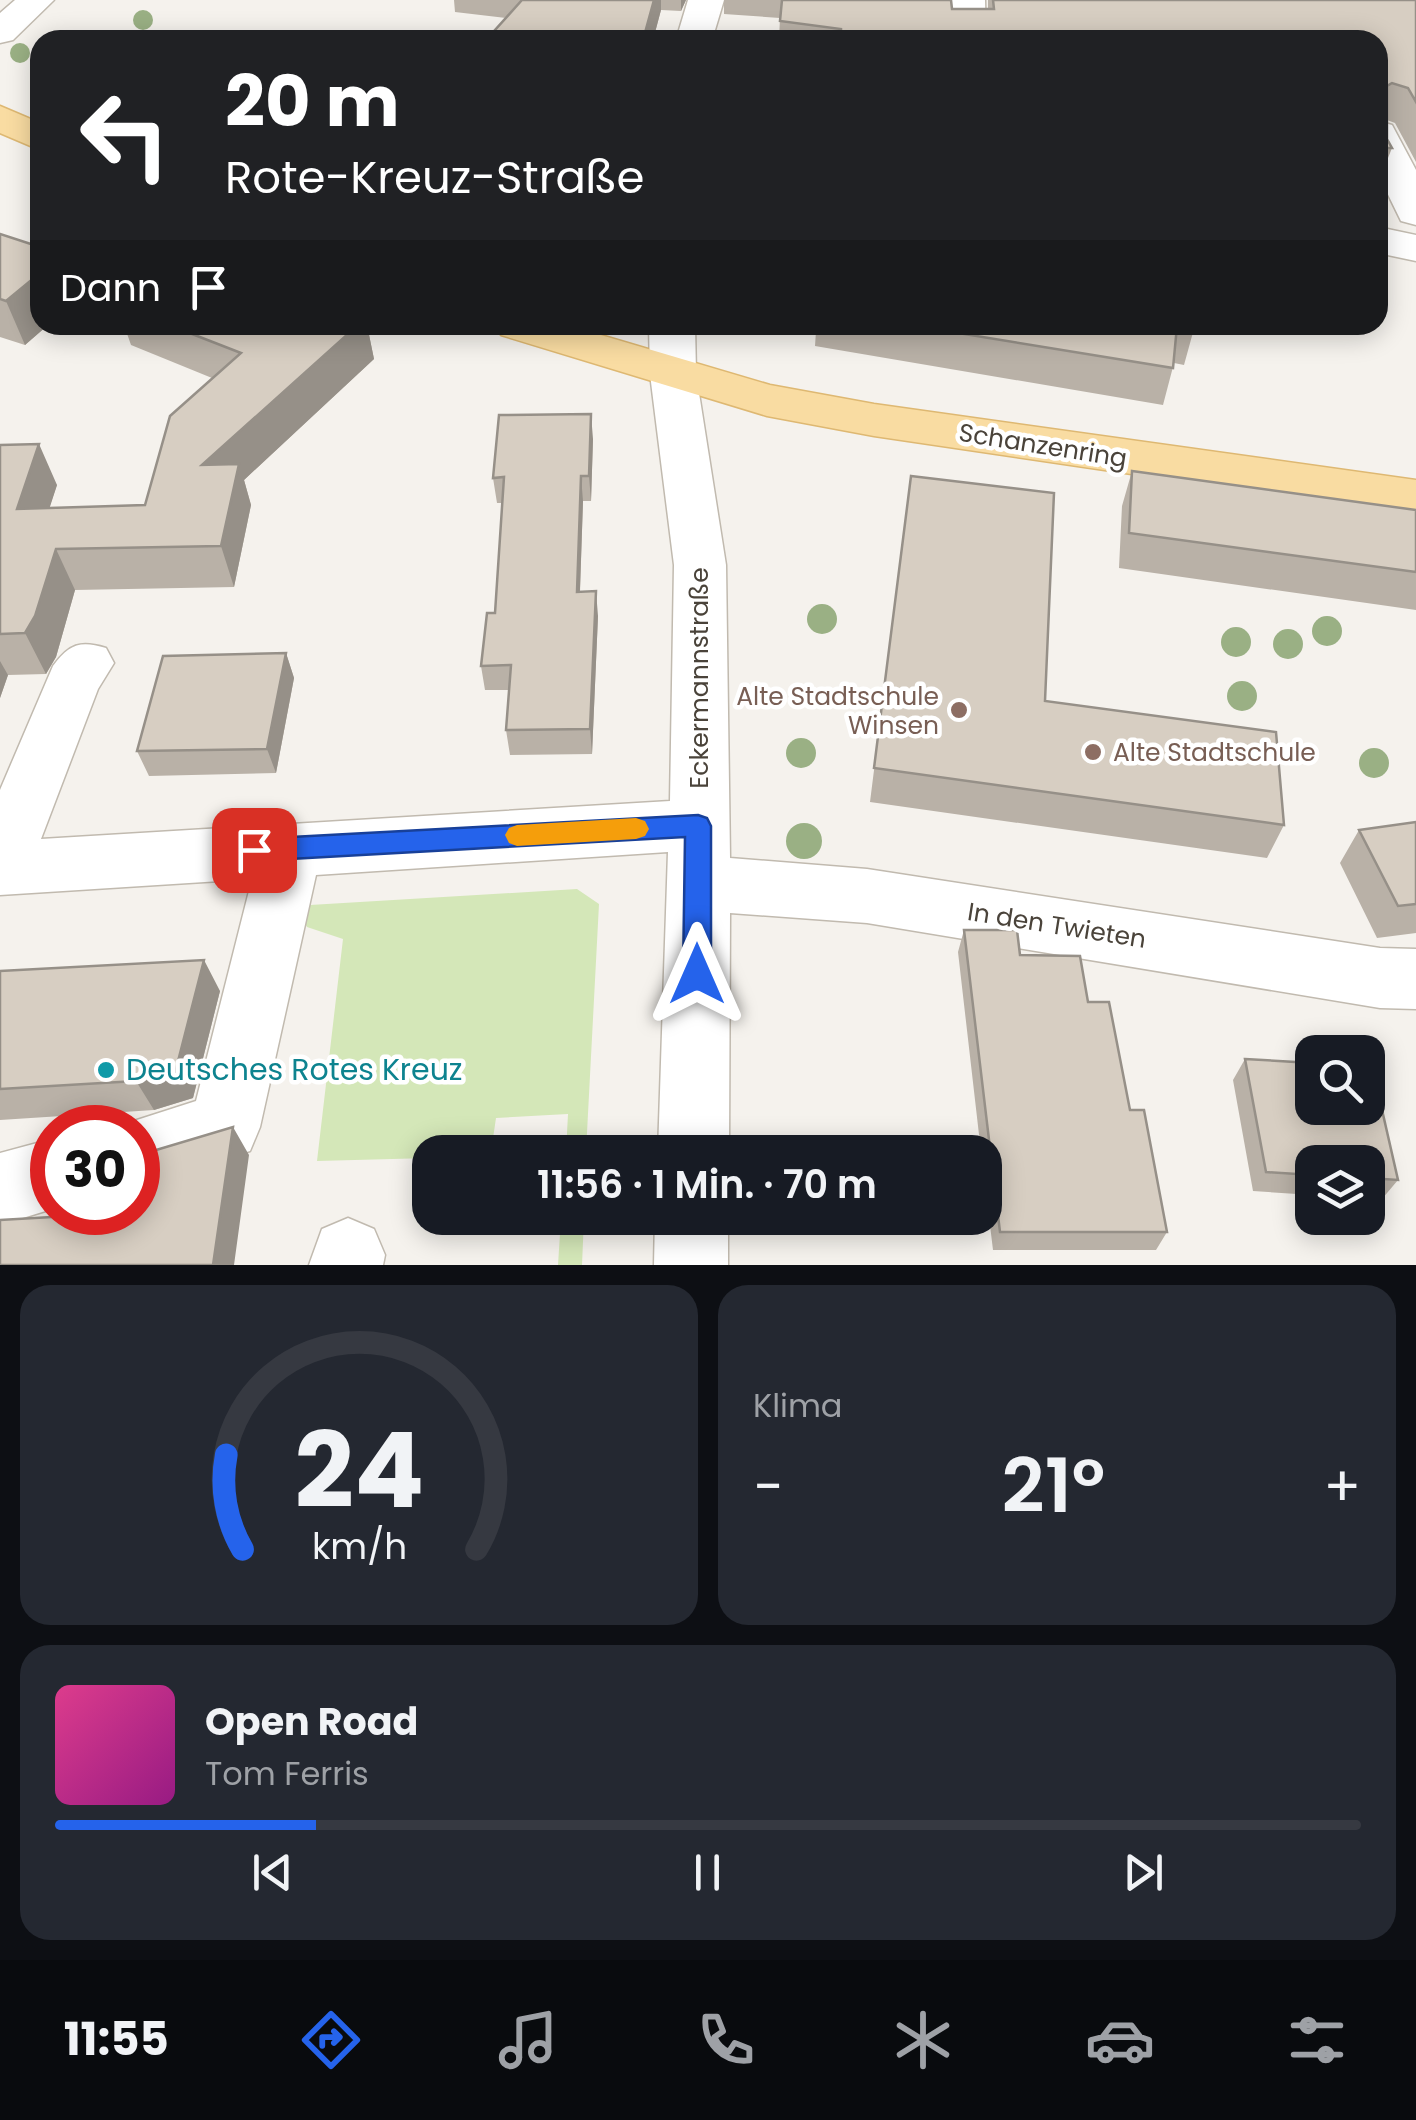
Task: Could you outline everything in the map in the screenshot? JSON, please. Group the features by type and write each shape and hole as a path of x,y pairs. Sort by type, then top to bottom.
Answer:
{"main road":[{"path":"0,118 30,133"},
{"name":"Schanzenring","path":"549,335 767,400 874,420 1416,498"}],"street":[{"path":"0,32 36,0"},
{"path":"697,30 706,0"},
{"path":"967,0 968,30"},
{"path":"1388,155 1416,212"},
{"path":"1388,242 1416,248"},
{"name":"Eckermannstraße","path":"672,335 673,374 700,565 702,706 693,1135"},
{"path":"0,867 73,681 86,663"},
{"path":"160,1145 224,1127 291,848"},
{"name":"In den Twieten","path":"0,867 291,848 698,854 868,896 1380,978 1416,978"},
{"path":"0,1189 30,1180"},
{"path":"690,1265 691,1235"}],"green space":[{"path":"577,889 599,904 587,1135 567,1135 568,1114 496,1118 494,1135 412,1135 412,1158 317,1161 343,939 307,927 302,919 310,905"},
{"path":"560,1235 583,1235 582,1265 558,1265"}],"building":[{"path":"522,0 654,0 646,30 495,30"},
{"path":"782,0 951,0 952,9 994,9 993,0 1416,0 1416,102 1408,88 1388,85 1388,30 841,30 780,21"},
{"path":"0,234 30,244 30,281 6,301 0,299"},
{"path":"195,335 347,335 202,465 239,464 221,546 56,549 35,616 25,633 0,634 0,445 39,444 17,509 145,505 170,416 241,353"},
{"path":"970,335 1176,335 1173,368"},
{"path":"591,414 589,476 581,476 577,592 596,591 590,729 506,730 511,665 481,666 487,613 495,613 504,477 493,478 499,415"},
{"path":"1132,471 1416,510 1416,572 1129,533"},
{"name":"Alte Stadtschule Winsen","path":"911,476 1054,493 1045,701 1276,732 1284,825 874,768"},
{"path":"286,653 267,749 137,751 163,656"},
{"path":"1416,822 1416,904 1398,906 1359,830"},
{"path":"964,930 1017,930 1020,955 1080,956 1088,1002 1109,1002 1130,1110 1144,1110 1167,1232 1002,1232 1002,1135 988,1135"},
{"name":"Deutsches Rotes Kreuz","path":"204,960 176,1069 136,1081 0,1089 0,971"},
{"path":"1245,1059 1295,1062 1295,1125 1385,1123 1398,1180 1385,1179 1385,1145 1295,1145 1295,1174 1266,1172"},
{"path":"233,1127 213,1265 0,1265 0,1220 30,1218 30,1235 160,1235 160,1149"}],"slow traffic":[{"path":"517,835 636,829"}],"place":[{"name":"Alte Stadtschule Winsen","path":"959,710"},
{"name":"Alte Stadtschule","path":"1093,752"},
{"name":"Deutsches Rotes Kreuz","path":"106,1070"}],"route":[{"path":"254,850 698,826 697,974"}]}
